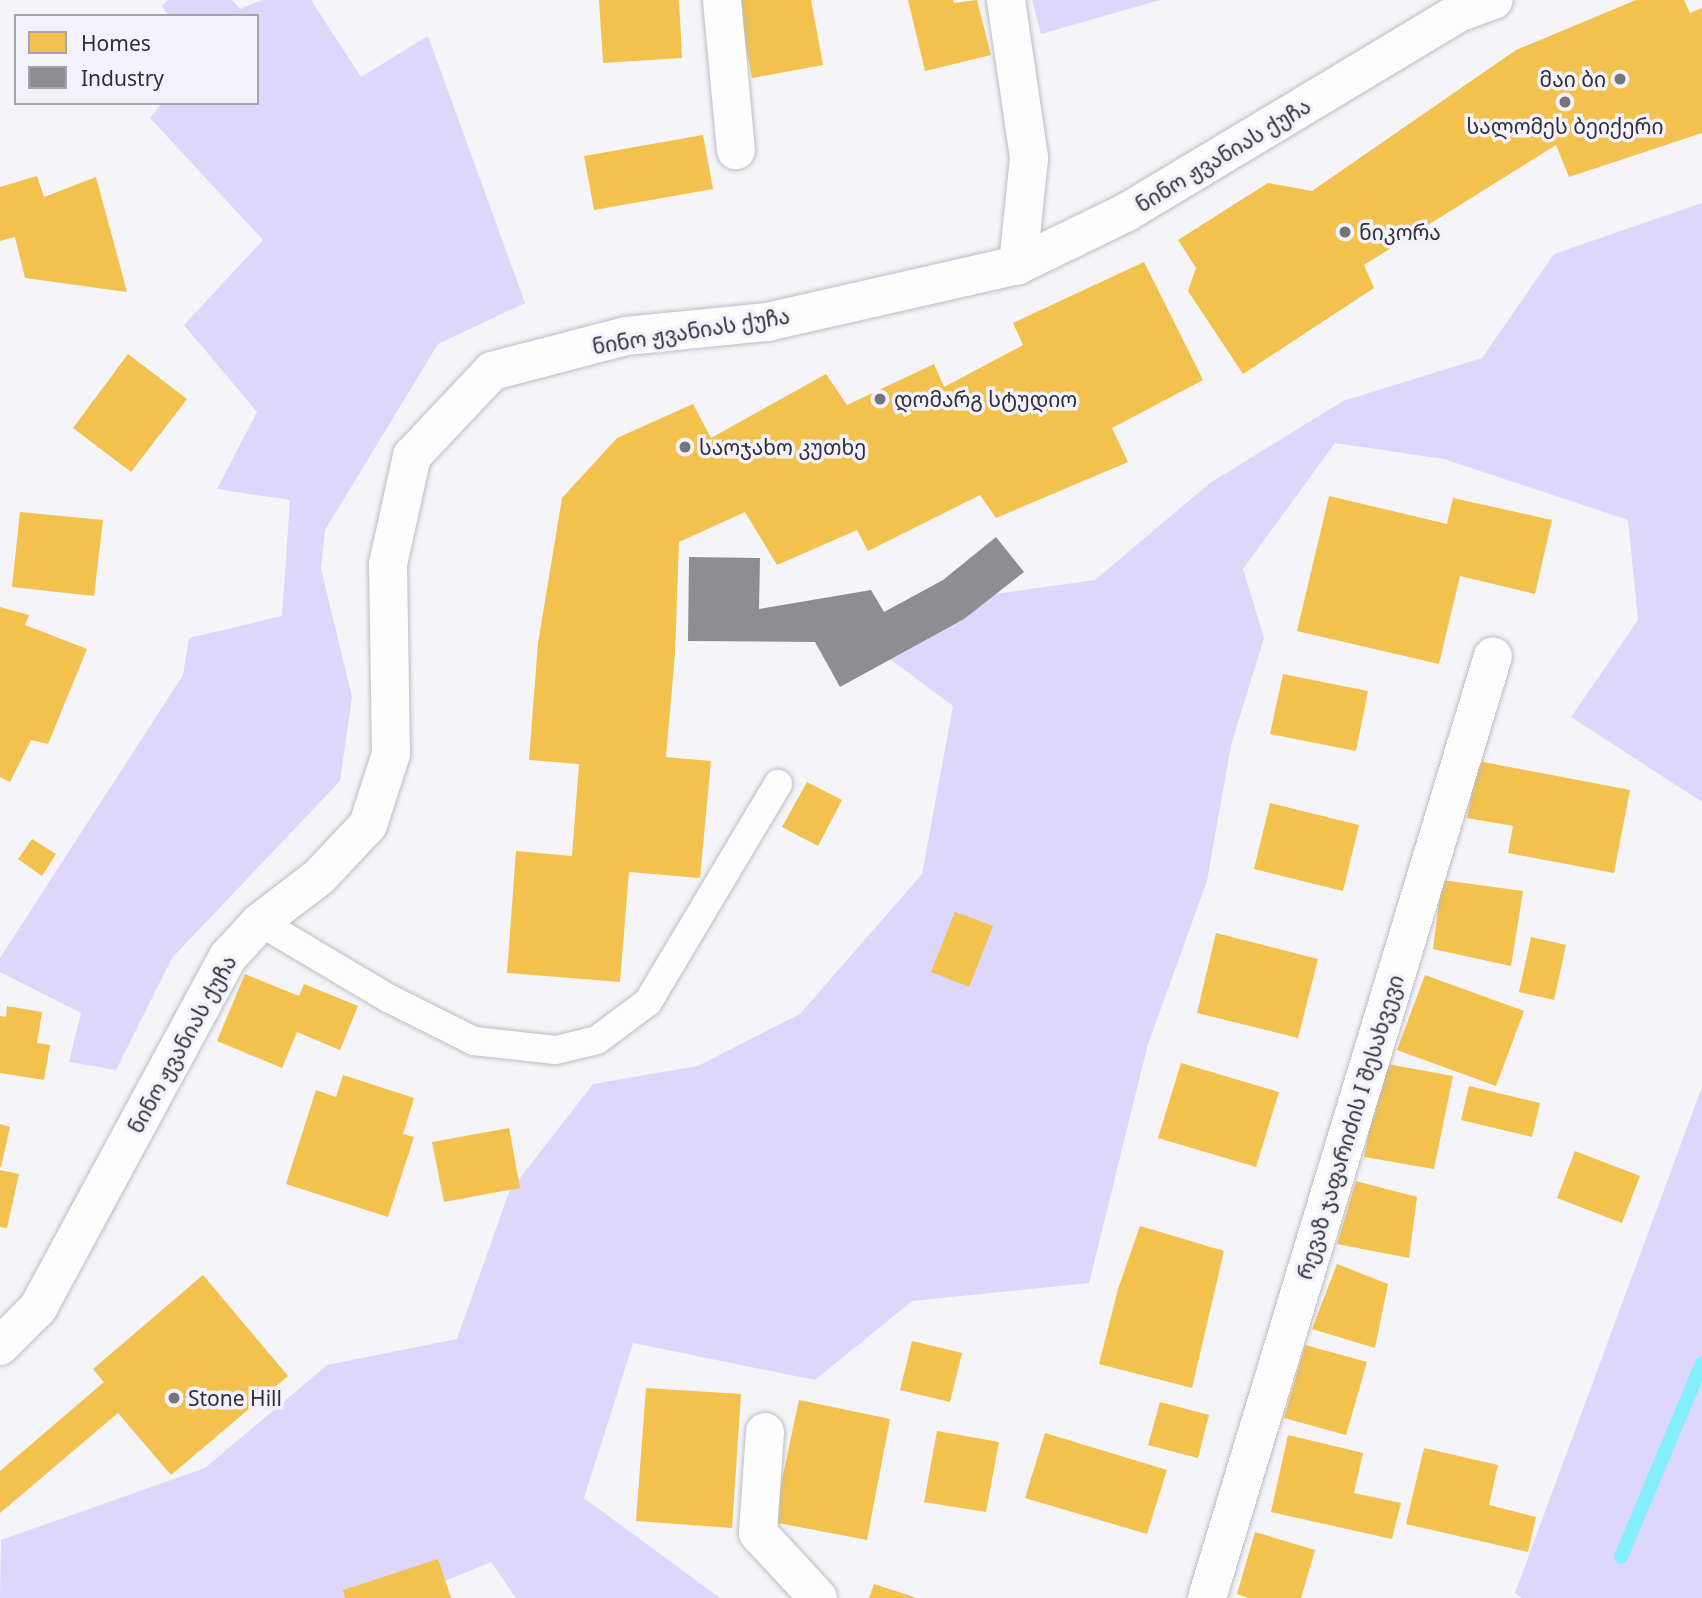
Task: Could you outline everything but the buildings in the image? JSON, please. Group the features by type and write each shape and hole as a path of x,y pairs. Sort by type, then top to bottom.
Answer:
{"street":[{"path":"722,0 736,150"},
{"path":"1006,0 1029,158 1018,265"},
{"name":"ნინო ჟვანიას ქუჩა","path":"0,1346 38,1308 228,957 260,922 319,877 368,825 391,754 388,564 412,456 492,371 626,336 767,321 1018,265 1127,212 1458,13 1494,0"},
{"name":"რევაზ ჯაფარიძის I შესახვევი","path":"1207,1598 1493,656"},
{"path":"765,1432 758,1533 818,1598"}],"lane":[{"path":"260,922 388,998 474,1041 556,1050 597,1040 648,1002 778,784"}],"shaded area":[{"path":"168,0 232,0 240,9 262,0 311,0 361,77 428,36 525,303 438,344 325,530 321,569 352,697 340,781 172,958 116,1070 69,1062 81,1013 0,972 0,958 183,675 189,638 282,616 290,500 217,489 257,412 184,325 263,240 150,118 160,105 259,105 259,14 167,14 162,6"},
{"path":"1032,0 1160,0 1041,34"},
{"path":"1702,203 1702,802 1571,717 1638,620 1628,520 1444,459 1335,443 1243,569 1264,638 1231,745 1207,881 1148,1044 1089,1283 912,1301 815,1380 633,1343 584,1498 720,1598 516,1598 491,1562 404,1598 0,1598 1,1540 205,1468 327,1365 457,1339 509,1192 593,1084 698,1066 800,1014 922,874 953,706 855,633 929,603 1095,580 1210,483 1343,401 1482,358 1554,254"},
{"path":"1702,1087 1702,1598 1522,1598 1515,1593"}],"waterway":[{"path":"1621,1557 1702,1363"}],"place":[{"name":"მაი ბი","path":"1620,79"},
{"name":"სალომეს ბეიქერი","path":"1565,102"},
{"name":"ნიკორა","path":"1345,232"},
{"name":"დომარგ სტუდიო","path":"880,399"},
{"name":"საოჯახო კუთხე","path":"685,447"},
{"name":"Stone Hill","path":"174,1398"}]}
